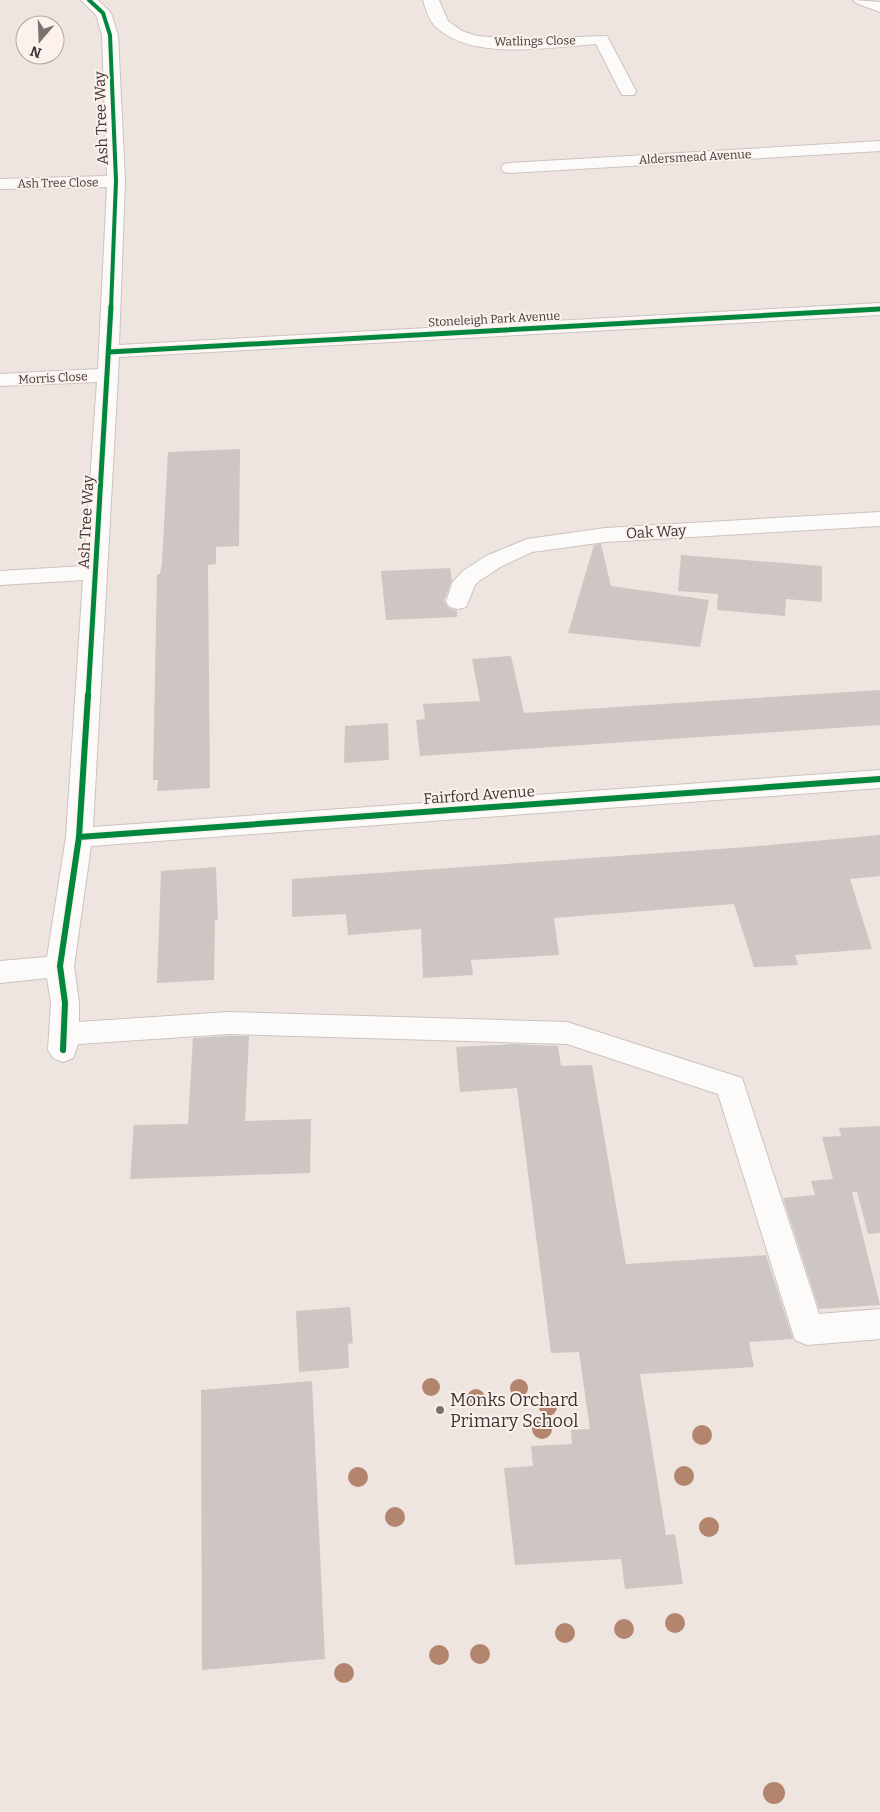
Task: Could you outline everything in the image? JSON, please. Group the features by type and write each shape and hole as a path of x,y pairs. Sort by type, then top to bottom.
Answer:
{"street":[{"name":"Ash Tree Way","path":"89,0 103,13 110,35 116,182 107,375 80,837 60,966 65,1003 63,1042 229,1023 567,1033 730,1086 807,1330 880,1324"},
{"name":"Watlings Close","path":"431,0 436,16 444,26 456,34 479,41 506,44 600,39 628,91"},
{"path":"861,0 880,7"},
{"name":"Aldersmead Avenue","path":"510,168 880,146"},
{"name":"Ash Tree Close","path":"0,184 116,182"},
{"name":"Stoneleigh Park Avenue","path":"108,352 880,309"},
{"name":"Morris Close","path":"0,380 107,375"},
{"name":"Oak Way","path":"458,602 464,583 471,576 494,561 527,546 605,536 880,519"},
{"path":"0,578 95,572"},
{"name":"Fairford Avenue","path":"80,837 880,779"},
{"path":"0,972 60,966"}],"building":[{"path":"240,449 239,546 216,547 216,564 208,565 210,788 157,791 158,780 153,780 157,574 160,574 162,562 168,452"},
{"path":"601,544 611,586 709,600 700,647 568,633 594,545"},
{"path":"681,555 822,566 822,602 786,599 785,616 717,610 718,594 678,591"},
{"path":"450,568 452,580 444,601 449,608 457,611 457,617 386,620 381,571"},
{"path":"511,656 524,713 880,690 880,725 420,756 416,720 425,719 423,704 480,701 472,659"},
{"path":"388,723 389,760 344,763 345,726"},
{"path":"880,835 880,876 850,879 872,949 795,955 798,965 754,967 734,904 554,918 559,955 471,960 473,975 423,978 421,929 348,935 346,914 292,917 292,879 747,847"},
{"path":"216,867 218,920 215,920 214,980 157,983 161,871"},
{"path":"249,1036 245,1121 311,1119 310,1173 130,1179 134,1125 188,1124 193,1038"},
{"path":"514,1044 558,1046 561,1066 592,1065 626,1264 766,1255 793,1339 749,1342 754,1367 640,1374 666,1535 675,1534 683,1584 625,1589 621,1559 515,1565 504,1468 533,1466 531,1446 572,1444 571,1430 590,1429 579,1352 551,1353 517,1088 460,1092 456,1047"},
{"path":"880,1126 880,1233 868,1234 857,1192 852,1192 880,1305 819,1309 783,1198 815,1195 811,1181 833,1179 822,1137 841,1136 839,1128"},
{"path":"350,1307 353,1343 348,1344 349,1368 299,1372 296,1311"},
{"path":"312,1381 325,1659 202,1670 201,1390"}],"cycle path":[{"path":"63,1050 65,1003 60,966 79,837 109,352 116,181 110,35 103,13 89,0"},
{"path":"109,352 880,309"},
{"path":"79,837 880,779"}],"place":[{"name":"Monks Orchard Primary School","path":"440,1410"}]}
